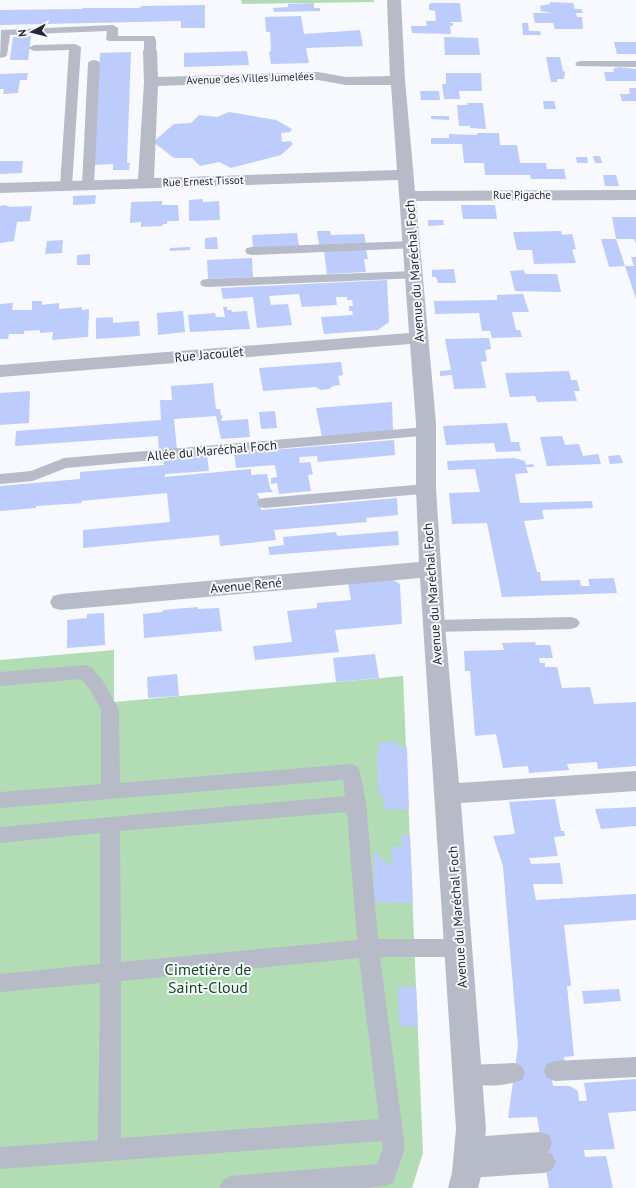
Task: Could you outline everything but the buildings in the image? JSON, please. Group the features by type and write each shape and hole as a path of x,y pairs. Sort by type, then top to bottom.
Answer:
{"street":[{"name":"Avenue du Maréchal Foch","path":"394,0 398,80 426,432 426,489 430,569 468,1075 471,1129 467,1168"},
{"path":"146,183 151,82 150,51"},
{"name":"Avenue des Villes Jumelées","path":"151,82 318,76 346,81 398,80"},
{"name":"Rue Ernest Tissot","path":"0,188 406,175"},
{"name":"Rue Pigache","path":"408,198 424,194 636,195"},
{"name":"Rue Jacoulet","path":"0,371 418,338"},
{"name":"Avenue René","path":"61,602 430,569"},
{"path":"448,794 636,781"}],"lane":[{"path":"1,55 4,32 113,28 112,39 150,38 150,51"},
{"path":"34,48 75,47 66,186"},
{"path":"88,185 94,63"},
{"path":"581,64 636,64"},
{"path":"252,251 412,245"},
{"path":"207,284 414,274"},
{"name":"Allée du Maréchal Foch","path":"0,479 33,476 64,463 426,432"},
{"path":"265,503 426,489"},
{"path":"434,626 571,623"},
{"path":"0,679 85,672 97,686 110,710 111,790"},
{"path":"0,800 351,772 356,803 368,948 394,1148 383,1181 230,1188"},
{"path":"0,835 356,803"},
{"path":"109,1150 111,973 110,824"},
{"path":"0,984 368,948 459,948"},
{"path":"556,1071 636,1067"},
{"path":"468,1075 514,1073"},
{"path":"0,1158 392,1129"},
{"path":"467,1168 543,1152"}],"green space":[{"path":"241,0 374,0 374,2 242,4"},
{"name":"Cimetière de Saint-Cloud","path":"114,650 114,702 403,676 423,1153 412,1188 0,1188 0,660"}]}
